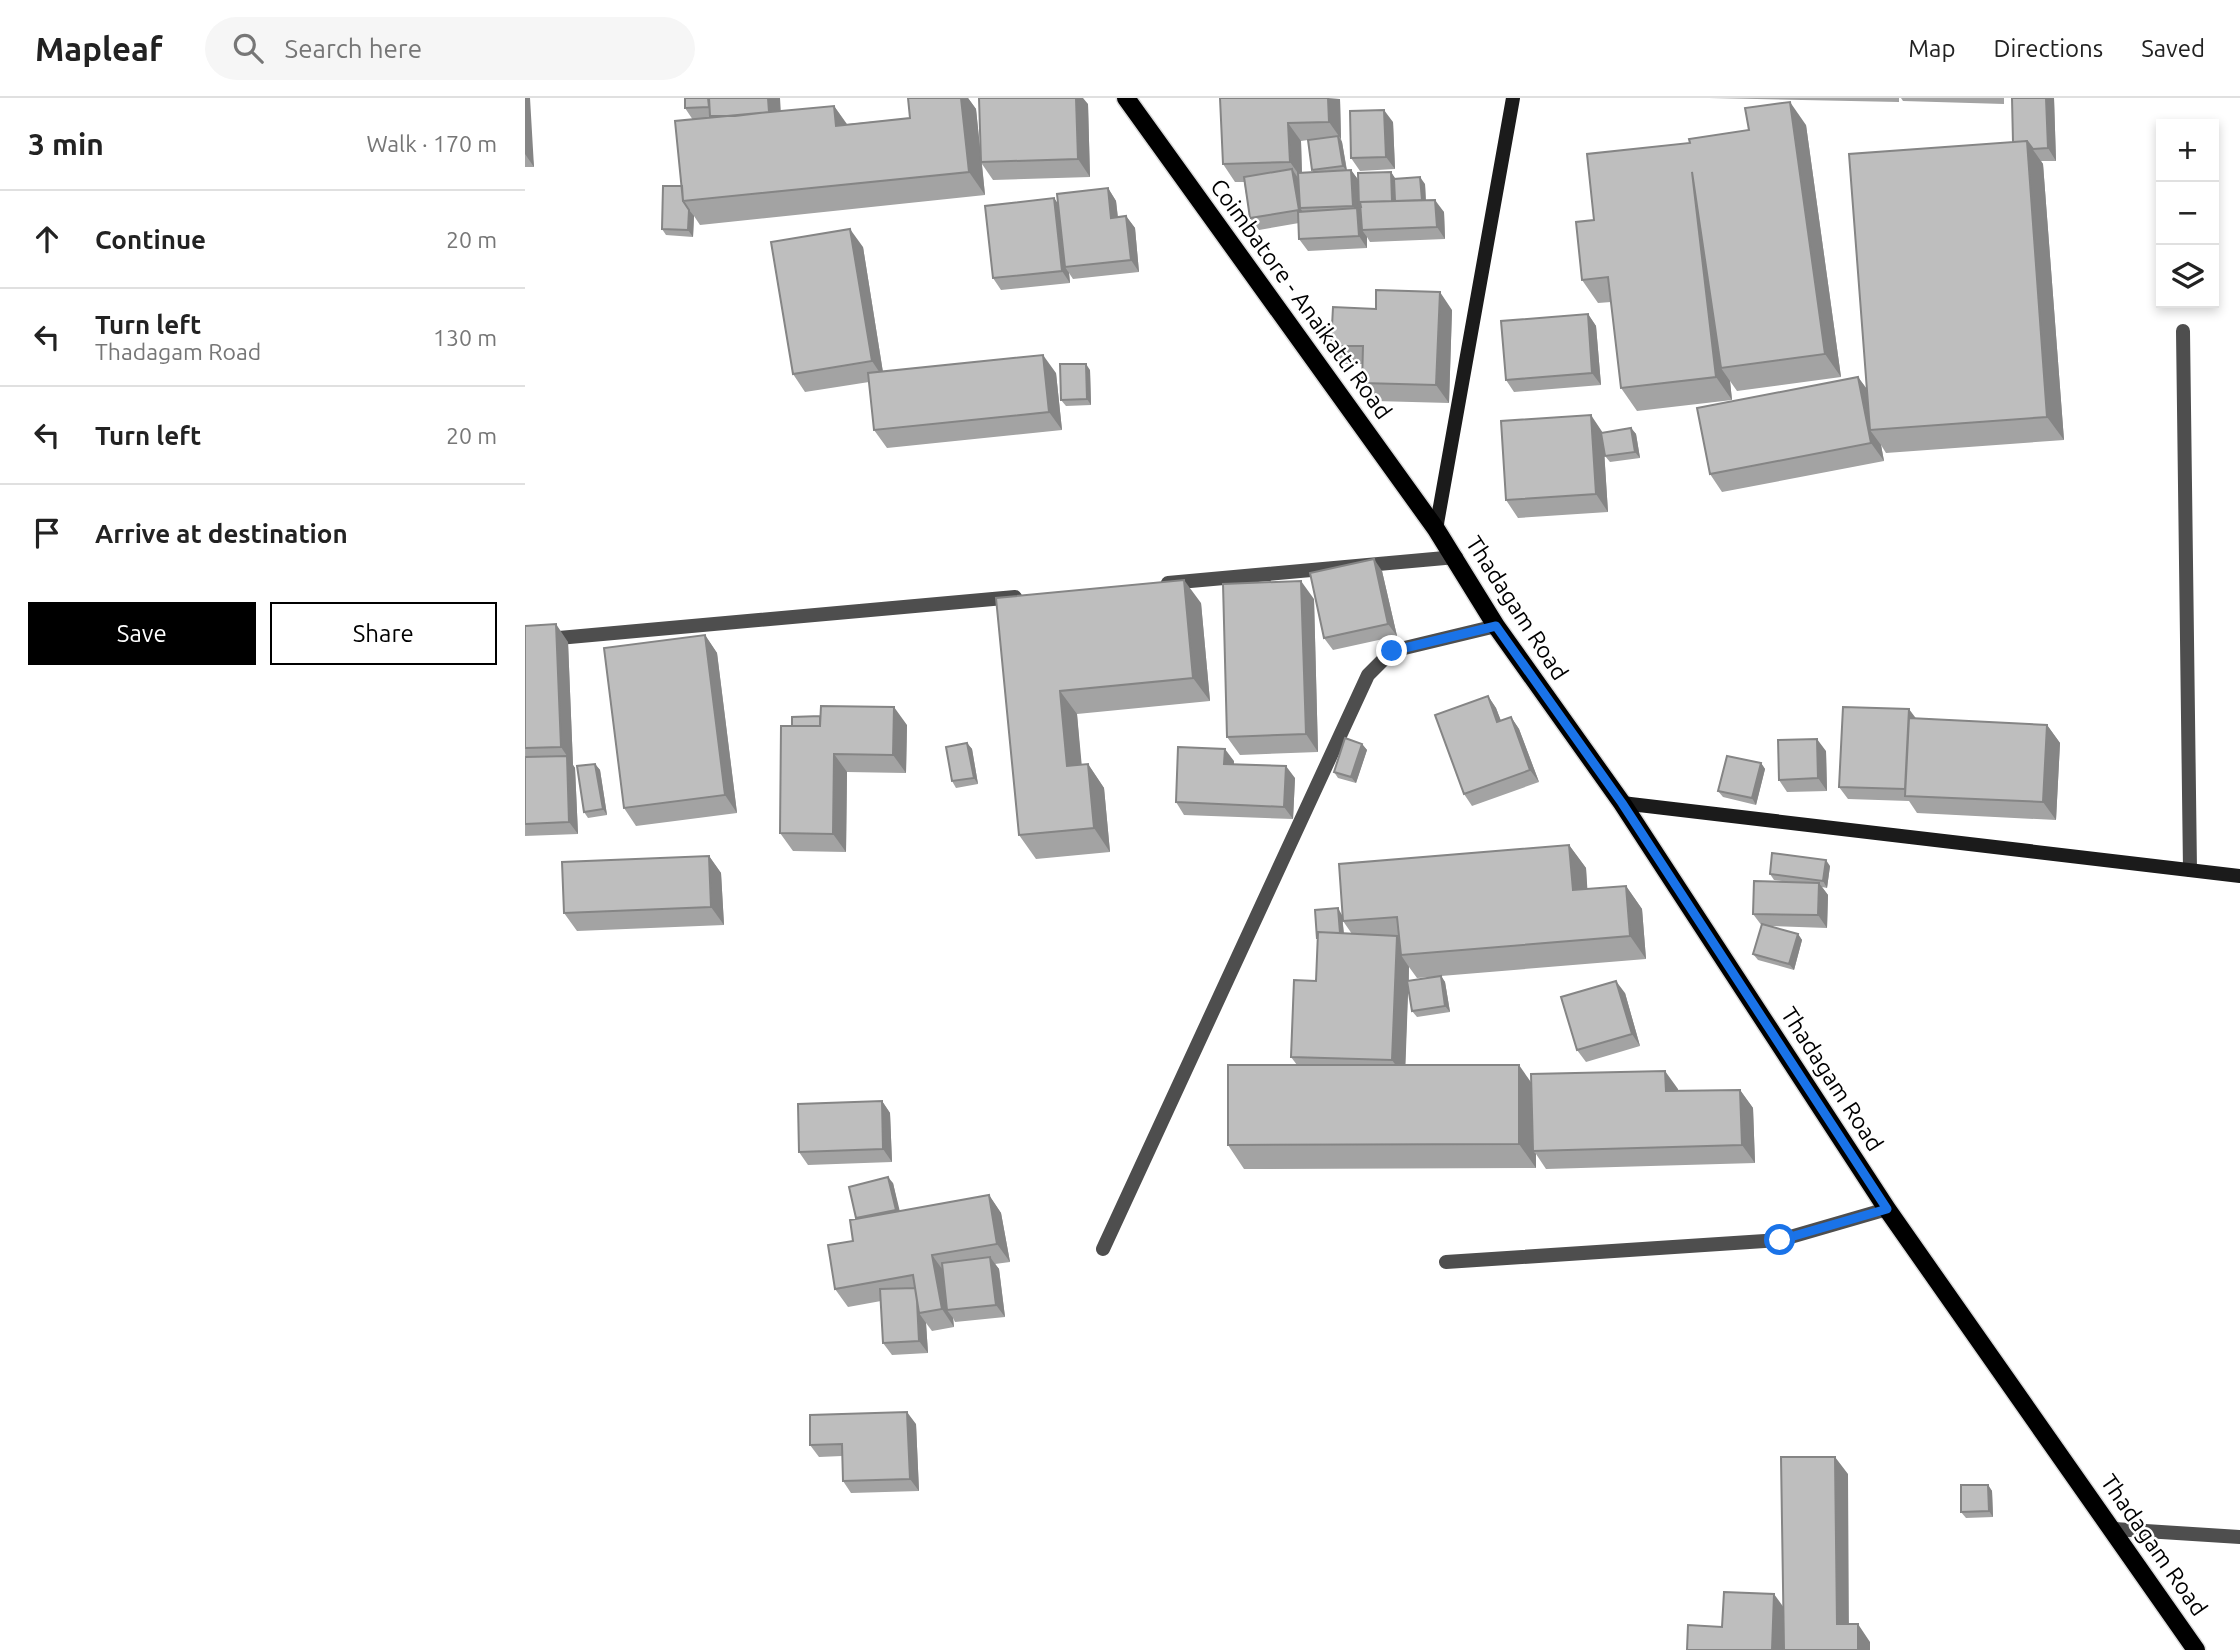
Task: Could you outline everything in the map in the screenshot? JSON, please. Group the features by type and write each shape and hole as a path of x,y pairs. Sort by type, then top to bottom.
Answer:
{"main road":[{"name":"Coimbatore - Anaikatti Road","path":"1126,98 1436,529"},
{"name":"Thadagam Road","path":"1436,529 1496,626 1622,803 1887,1209 2114,1529 2196,1650"}],"street":[{"path":"1436,529 1513,98"},
{"path":"2183,331 2190,870"},
{"path":"1150,585 1455,557"},
{"path":"525,641 1025,596"},
{"path":"1104,1249 1368,675 1392,651 1496,626"},
{"path":"1622,803 2240,876"},
{"path":"1446,1262 1780,1240 1887,1209"},
{"path":"2114,1529 2240,1537"}],"building":[{"path":"685,98 708,98 709,107 685,108"},
{"path":"709,98 768,98 769,112 710,116"},
{"path":"908,98 961,98 969,172 683,201 675,121 834,106 836,126 910,118"},
{"path":"979,98 1076,98 1078,159 981,162"},
{"path":"1220,98 1328,98 1329,122 1288,123 1290,162 1223,164"},
{"path":"2012,98 2046,98 2048,148 2033,149 2027,141 2013,142"},
{"path":"1790,102 1825,354 1721,368 1692,172 1716,377 1621,388 1608,277 1582,280 1576,222 1594,220 1587,154 1690,143 1689,139 1749,130 1745,108"},
{"path":"1384,110 1386,157 1351,158 1350,111"},
{"path":"1338,136 1343,166 1312,170 1308,140"},
{"path":"2027,141 2047,417 1870,430 1849,154"},
{"path":"1292,169 1299,210 1250,218 1244,177"},
{"path":"1351,170 1353,206 1300,208 1298,173"},
{"path":"1391,172 1392,201 1360,202 1359,207 1358,173"},
{"path":"1420,177 1422,200 1395,201 1394,179"},
{"path":"663,186 682,186 683,201 689,210 688,230 662,229"},
{"path":"1108,188 1111,218 1126,216 1131,260 1065,267 1057,194"},
{"path":"1054,198 1062,271 993,278 985,206"},
{"path":"1435,200 1437,227 1362,230 1360,202"},
{"path":"1357,208 1359,236 1299,239 1298,212"},
{"path":"850,229 872,361 793,374 771,242"},
{"path":"1376,290 1440,292 1436,385 1362,383 1363,346 1331,346 1333,307 1376,309"},
{"path":"1588,314 1592,373 1506,380 1501,321"},
{"path":"1043,355 1049,412 874,430 868,373"},
{"path":"1060,364 1086,364 1087,399 1061,400"},
{"path":"1858,377 1871,443 1710,474 1697,408"},
{"path":"1591,415 1596,494 1506,500 1501,421"},
{"path":"1631,428 1635,452 1605,456 1601,433"},
{"path":"1374,559 1388,624 1324,638 1310,573"},
{"path":"1184,580 1193,678 1060,691 1067,766 1088,764 1094,828 1019,835 996,598"},
{"path":"1301,581 1306,734 1227,737 1223,584"},
{"path":"556,624 561,747 525,748 525,626"},
{"path":"705,635 725,795 624,808 604,648"},
{"path":"1488,696 1497,722 1511,717 1530,770 1464,794 1435,715"},
{"path":"821,706 894,707 893,755 834,754 833,834 780,833 781,726 820,726"},
{"path":"1843,707 1909,709 1905,789 1839,787"},
{"path":"820,716 820,726 792,726 792,717"},
{"path":"1909,718 2047,725 2043,802 1905,796"},
{"path":"1345,738 1362,744 1351,777 1334,772"},
{"path":"1817,739 1818,778 1779,780 1778,740"},
{"path":"967,743 974,778 952,781 946,747"},
{"path":"1178,747 1225,749 1224,764 1286,766 1284,807 1176,802"},
{"path":"567,756 569,822 525,824 525,757"},
{"path":"1727,756 1761,763 1752,798 1718,791"},
{"path":"595,764 603,809 584,812 577,766"},
{"path":"1569,845 1573,890 1626,886 1630,936 1401,955 1397,917 1343,921 1339,864"},
{"path":"1772,853 1826,860 1823,881 1770,874"},
{"path":"709,856 711,907 564,913 562,862"},
{"path":"1754,881 1819,883 1818,915 1753,914"},
{"path":"1338,908 1340,933 1318,932 1317,939 1315,910"},
{"path":"1762,924 1798,934 1789,964 1753,954"},
{"path":"1318,932 1397,936 1392,1060 1291,1057 1294,980 1316,981"},
{"path":"1441,976 1445,1006 1412,1011 1407,981"},
{"path":"1616,981 1632,1034 1577,1050 1561,997"},
{"path":"1228,1065 1519,1065 1519,1144 1228,1145"},
{"path":"1665,1071 1666,1091 1740,1090 1742,1145 1533,1151 1531,1074"},
{"path":"882,1101 883,1149 799,1152 798,1104"},
{"path":"888,1177 896,1210 856,1218 849,1187"},
{"path":"989,1195 997,1244 932,1255 942,1309 919,1313 913,1275 835,1289 828,1245 853,1241 850,1220"},
{"path":"990,1257 996,1305 947,1310 942,1263"},
{"path":"915,1288 919,1341 883,1343 880,1289"},
{"path":"907,1412 910,1479 843,1481 842,1444 810,1445 810,1415"},
{"path":"1781,1457 1835,1457 1837,1624 1858,1624 1858,1650 1784,1650"},
{"path":"1961,1485 1988,1485 1989,1511 1961,1512"},
{"path":"1724,1592 1774,1594 1772,1650 1687,1650 1688,1625 1722,1627"}],"route":[{"path":"1392,651 1496,626 1622,803 1887,1209 1780,1240"}]}
